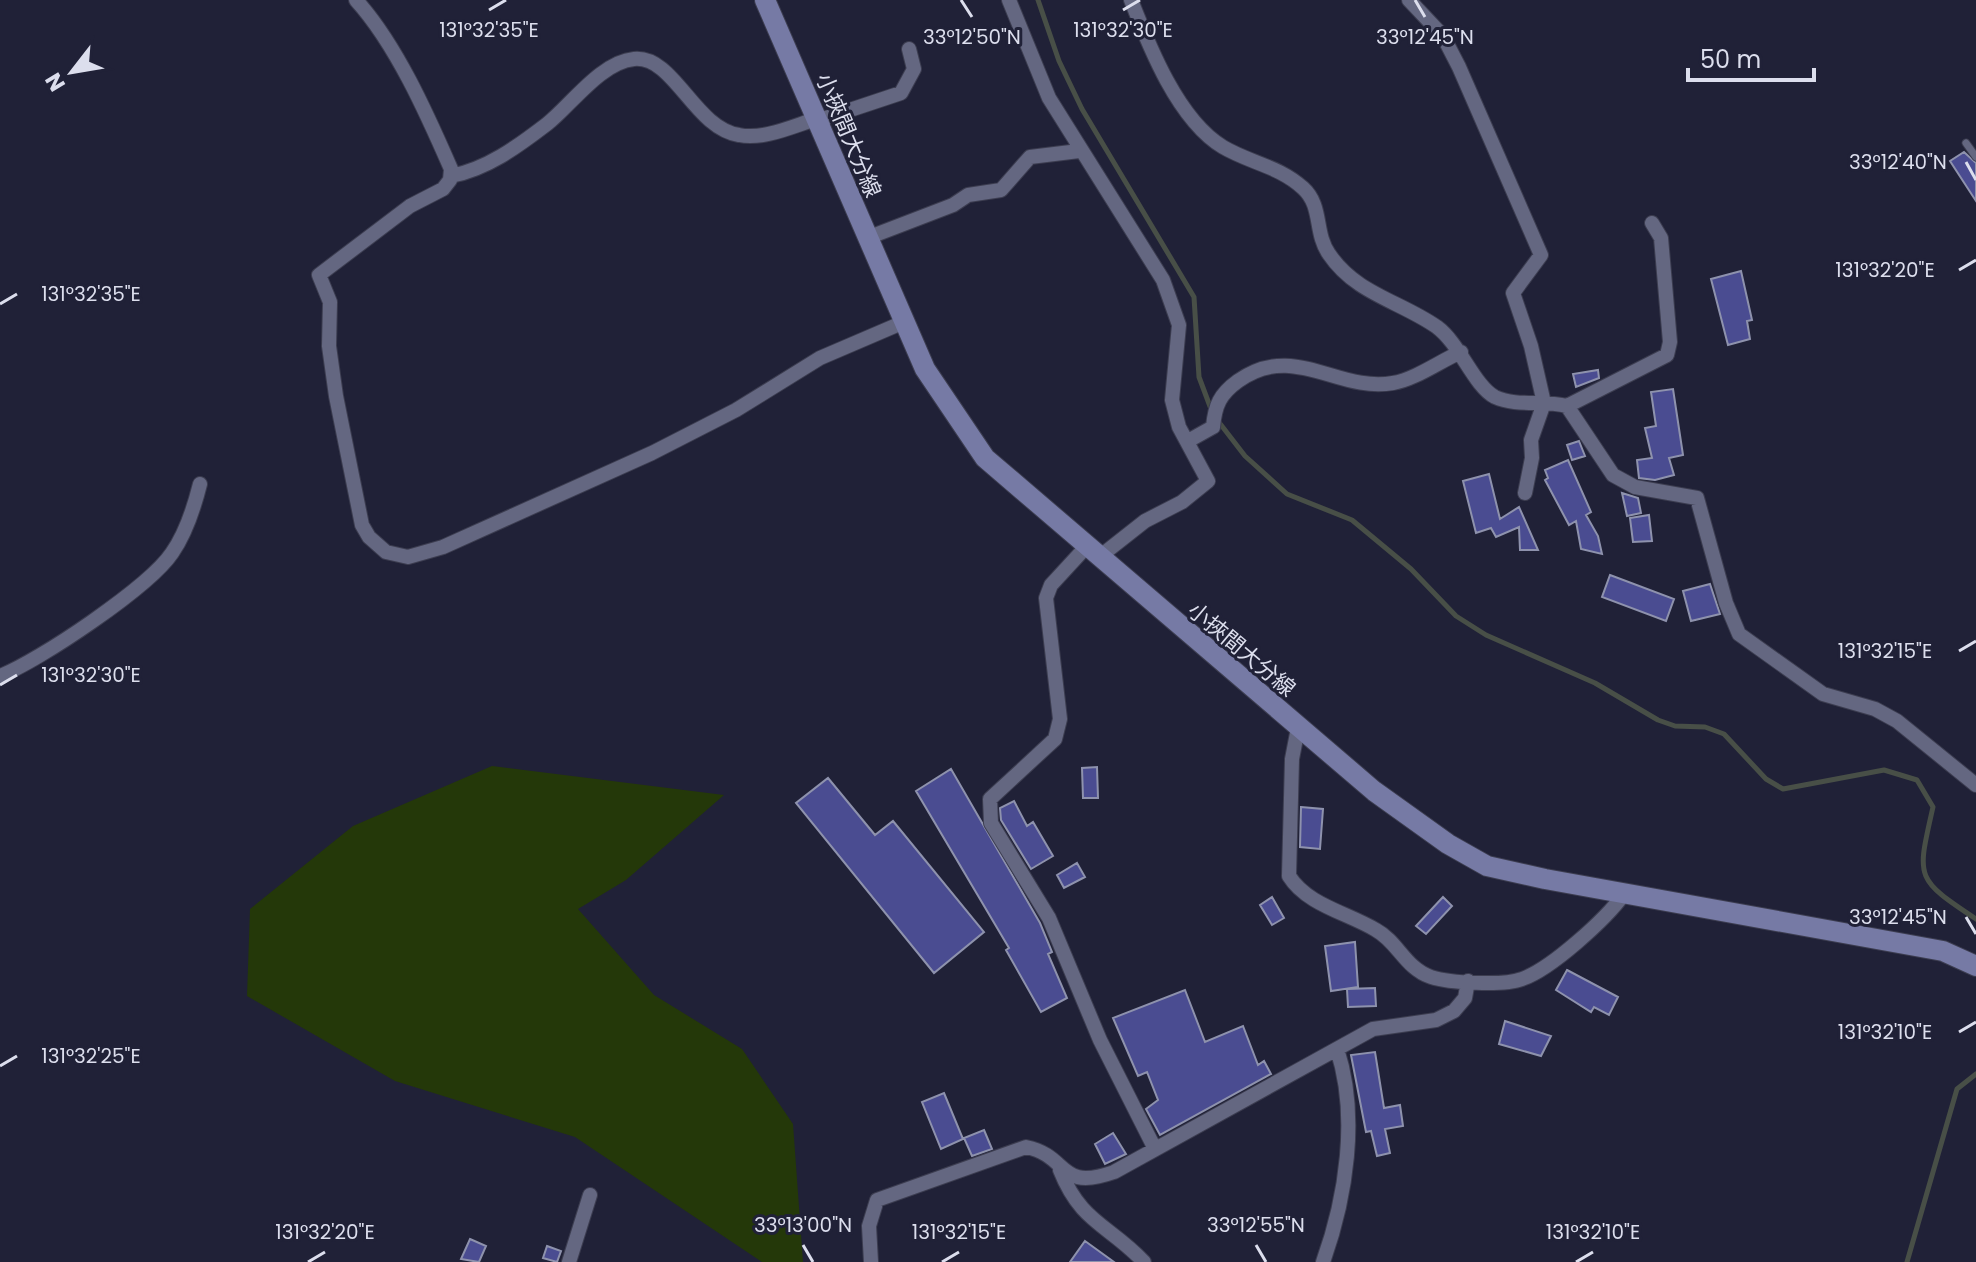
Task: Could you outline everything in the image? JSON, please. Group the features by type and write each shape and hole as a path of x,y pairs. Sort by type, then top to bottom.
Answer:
{"main road":[{"name":"小挾間大分線","path":"773,6 817,120 925,369 985,458 1298,728 1423,826 1487,866 1624,894 1943,951 1976,966"}],"street":[{"path":"356,0 374,19 397,59 448,161 451,176"},
{"path":"1009,0 1049,98 1079,151 1163,280 1174,304 1179,325 1172,400 1179,427 1208,481 1202,489 1092,553 1051,585 1046,598 1060,719 1055,739 990,799 991,823 1044,908 1117,1078 1155,1149"},
{"path":"1131,0 1163,73 1198,125 1222,146 1273,166 1305,189 1319,213 1320,233 1327,252 1350,279 1438,327 1461,352 1492,395 1509,402 1567,406 1667,355 1670,342 1661,238 1652,223"},
{"path":"1409,0 1443,36 1478,105 1541,255 1513,293 1531,346 1544,403 1531,440 1532,458 1525,493"},
{"path":"904,322 820,358 736,410 652,453 443,547 408,557 386,552 369,537 362,525 336,396 329,346 330,302 319,275 327,265 410,206 443,189 451,176 492,163 547,124 604,72 635,58 650,62 667,73 701,115 718,128 738,135 756,136 901,93 914,69 909,49"},
{"path":"867,238 953,205 968,195 1001,190 1030,157 1079,151"},
{"path":"1188,441 1213,427 1215,407 1226,390 1244,377 1278,363 1392,383 1461,352"},
{"path":"1567,406 1613,475 1635,487 1697,498 1726,603 1739,634 1823,694 1875,709 1897,721 1976,785"},
{"path":"0,676 67,636 154,573 172,555 193,509 200,484"},
{"path":"1298,728 1292,759 1289,876 1297,890 1380,932 1409,965 1432,977 1468,981 1522,979 1570,946 1624,894"},
{"path":"871,1262 869,1226 877,1200 1026,1147 1041,1150 1074,1179 1092,1180 1155,1149 1373,1029 1436,1020 1454,1011 1465,998 1468,981"},
{"path":"1323,1262 1346,1174 1346,1112 1337,1049"},
{"path":"1058,1166 1079,1208 1124,1241 1144,1262"},
{"path":"569,1262 590,1195"}],"lane":[{"path":"1966,143 1976,157"}],"green space":[{"path":"492,766 724,795 626,880 578,909 654,995 742,1049 793,1124 803,1262 762,1262 575,1137 395,1081 247,996 250,909 353,826"}],"building":[{"path":"1964,152 1976,163 1976,201 1950,161"},
{"path":"1741,271 1752,320 1747,321 1750,339 1728,345 1711,279"},
{"path":"1598,370 1599,378 1576,387 1573,374"},
{"path":"1673,389 1683,455 1669,458 1674,475 1655,480 1639,478 1637,460 1652,458 1645,428 1656,426 1651,392"},
{"path":"1579,441 1585,456 1572,460 1567,445"},
{"path":"1568,460 1591,512 1586,515 1598,536 1602,554 1581,549 1576,521 1569,525 1545,480 1548,478 1545,470"},
{"path":"1489,474 1500,519 1519,507 1538,550 1520,550 1519,527 1496,537 1491,528 1476,533 1463,481"},
{"path":"1622,493 1638,498 1641,513 1627,516"},
{"path":"1649,515 1652,541 1633,542 1630,518"},
{"path":"1610,575 1674,599 1666,621 1602,597"},
{"path":"1710,584 1720,614 1691,621 1683,591"},
{"path":"1097,767 1098,798 1083,798 1082,768"},
{"path":"951,769 1040,923 1052,952 1048,954 1067,998 1041,1012 1006,950 1009,948 916,791"},
{"path":"828,778 875,835 893,821 984,932 934,973 796,803"},
{"path":"1014,801 1027,826 1033,822 1053,856 1031,869 1001,820 1000,808"},
{"path":"1301,807 1323,809 1320,849 1300,847"},
{"path":"1077,863 1085,877 1064,888 1057,875"},
{"path":"1272,897 1284,918 1272,925 1260,905"},
{"path":"1443,897 1452,906 1426,934 1416,926"},
{"path":"1355,942 1358,987 1331,991 1325,946"},
{"path":"1567,970 1618,997 1609,1015 1594,1007 1591,1012 1556,990"},
{"path":"1375,988 1376,1006 1348,1007 1347,989"},
{"path":"1185,990 1205,1042 1243,1026 1258,1065 1264,1061 1271,1074 1160,1135 1146,1109 1158,1100 1147,1072 1138,1076 1113,1018"},
{"path":"1505,1021 1551,1036 1541,1056 1499,1044"},
{"path":"1375,1052 1384,1108 1400,1105 1403,1126 1385,1129 1390,1153 1377,1156 1371,1131 1366,1132 1351,1055"},
{"path":"944,1093 963,1139 941,1149 922,1102"},
{"path":"984,1130 992,1149 972,1156 964,1138"},
{"path":"1113,1133 1126,1154 1105,1164 1095,1144"},
{"path":"470,1239 486,1246 479,1262 461,1259"},
{"path":"1085,1241 1114,1262 1070,1262"},
{"path":"547,1246 561,1251 557,1262 543,1258"}],"waterway":[{"path":"1038,0 1059,61 1082,109 1194,297 1199,377 1211,409"},
{"path":"1218,421 1245,456 1287,494 1352,520 1411,569 1456,616 1486,635 1595,683 1658,720 1675,726 1705,727 1724,734 1766,779 1783,789 1884,770 1917,780 1933,807 1924,849 1925,874 1941,894 1976,919"},
{"path":"1907,1262 1957,1089 1976,1074"}]}
